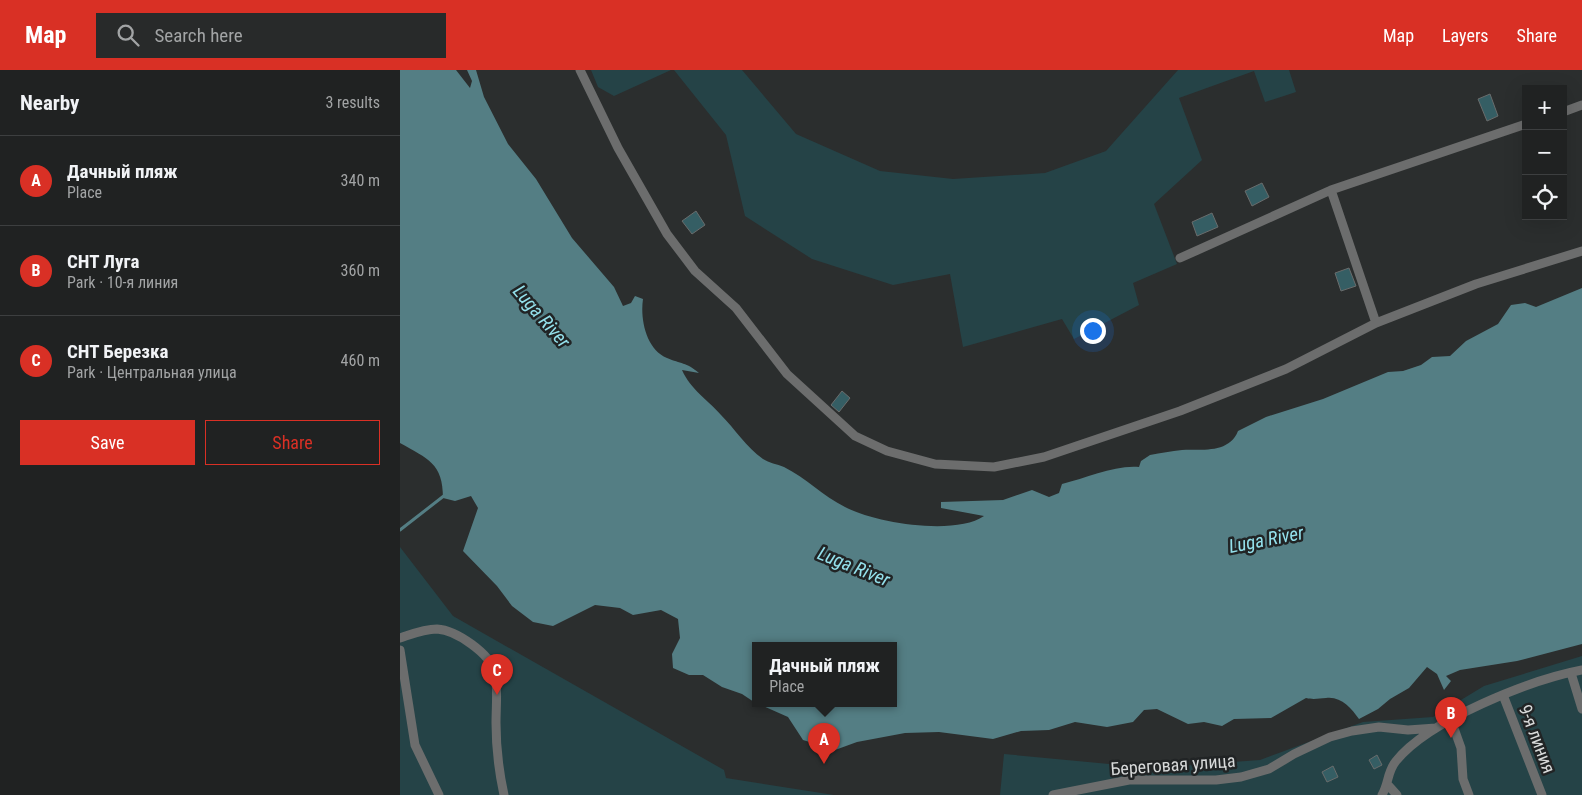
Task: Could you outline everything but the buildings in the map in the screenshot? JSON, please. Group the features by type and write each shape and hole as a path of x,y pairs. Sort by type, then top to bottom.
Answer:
{"street":[{"path":"580,70 618,148 667,234 695,271 736,308 793,380 855,436 887,451 936,464 994,467 1044,457 1180,411 1286,370 1376,323 1476,284 1582,251"},
{"path":"1567,111 1582,105"},
{"path":"1180,258 1331,190 1522,125"},
{"path":"1331,190 1376,323"},
{"path":"400,638 424,630 439,629 454,635 484,653 490,660 495,673 496,738 504,795"},
{"path":"400,650 415,745 439,795"},
{"path":"1382,795 1388,785 1389,770 1397,759 1436,728 1503,695 1582,670"},
{"path":"1571,672 1582,709"},
{"name":"9-я линия","path":"1503,695 1542,795"},
{"path":"1451,720 1461,748 1463,778 1469,795"},
{"name":"Береговая улица","path":"1053,795 1129,780 1216,780 1241,777 1269,770 1294,754 1338,735 1379,727 1408,730 1436,728"},
{"path":"1388,785 1397,795"}],"shaded area":[{"path":"591,70 671,70 614,96 598,87"},
{"path":"674,70 742,70 796,134 880,171 953,179 1045,173 1106,151 1178,70 1289,70 1296,92 1265,102 1254,71 1179,98 1202,160 1154,204 1177,264 1133,283 1139,305 1074,339 1062,319 963,347 950,274 893,285 812,259 745,216 726,135"},
{"path":"400,547 453,616 724,770 726,778 834,795 400,795"},
{"path":"1582,656 1582,795 1000,795 1004,754 1151,768 1260,760 1363,722 1433,717 1484,686"}],"water":[{"name":"Luga River","path":"400,70 456,70 470,88 472,81 467,70 476,70 484,97 508,144 536,179 572,238 614,287 623,306 631,303 635,296 643,299 642,307 646,333 654,348 667,358 687,365 699,373 682,370 695,389 716,409 751,449 763,459 792,471 829,498 845,507 858,513 895,522 935,526 971,522 984,516 941,508 941,502 1003,500 1032,490 1049,497 1059,493 1062,484 1110,470 1139,467 1141,461 1150,455 1178,450 1206,450 1221,447 1228,444 1238,431 1266,417 1323,399 1388,372 1403,371 1421,365 1432,357 1450,356 1466,341 1498,324 1511,305 1525,303 1536,307 1582,288 1582,644 1517,661 1460,670 1446,676 1451,681 1444,690 1437,674 1427,667 1409,688 1390,699 1378,709 1359,719 1349,707 1336,699 1306,698 1271,718 1234,719 1222,726 1204,722 1188,724 1157,709 1144,710 1133,722 1107,727 1075,722 1049,730 1021,731 993,739 939,732 905,733 857,742 824,754 816,744 803,740 788,717 765,707 897,707 897,642 752,642 752,700 742,694 722,687 703,675 689,675 673,668 672,654 680,638 678,619 661,610 633,615 620,608 595,605 553,626 533,622 512,606 497,586 463,551 478,508 471,496 455,501 443,498 437,469 419,453 400,443"}],"waterway":[{"path":"400,530 445,495"}],"place":[{"name":"СНТ Березка","path":"497,695"},
{"name":"СНТ Луга","path":"1451,738"},
{"name":"Дачный пляж","path":"824,764"}]}
